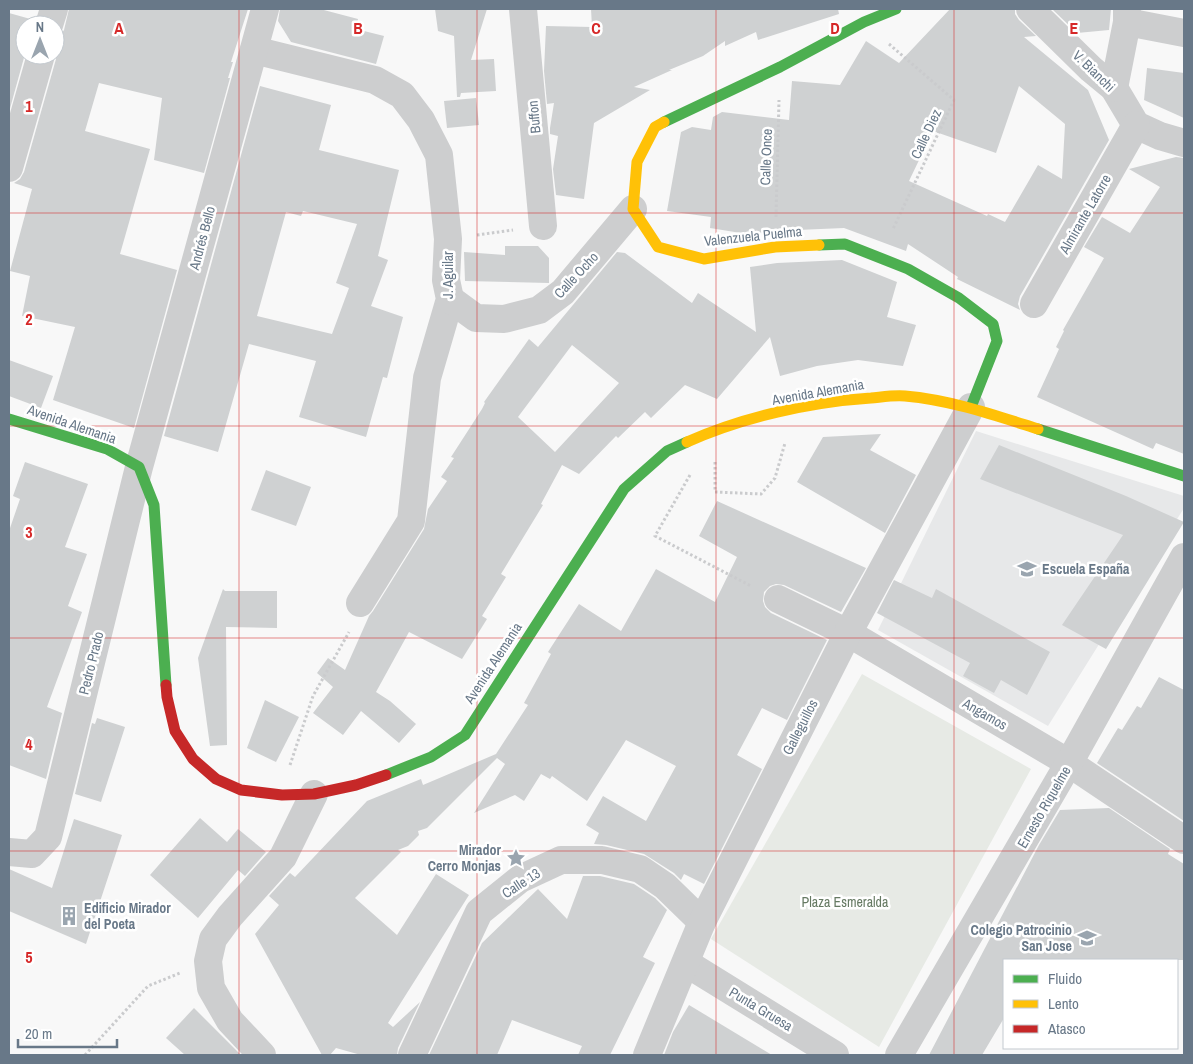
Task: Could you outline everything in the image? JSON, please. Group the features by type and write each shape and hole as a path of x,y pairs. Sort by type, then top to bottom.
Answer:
{"main road":[{"path":"633,209 636,162 655,127 780,67 864,22 896,9"},
{"name":"Valenzuela Puelma","path":"633,209 658,247 704,259 775,247 845,244 908,269 959,298 993,324 997,341 971,407"},
{"name":"Avenida Alemania","path":"9,419 107,449 139,467 154,505 167,697 175,731 193,760 216,779 241,790 282,795 314,794 356,785 397,772 431,757 465,735 624,489 667,450 716,429 786,411 844,400 904,396 971,407 1184,476"}],"street":[{"name":"Andrés Bello","path":"139,467 265,9"},
{"name":"Buffon","path":"523,9 544,226"},
{"name":"V. Bianchi","path":"1030,9 1091,69 1114,88 1136,124"},
{"path":"1114,88 1127,15 1184,33"},
{"name":"J. Aguilar","path":"254,50 375,80 402,95 421,120 439,155 448,240 446,280 450,299 427,378 411,521 360,603"},
{"path":"9,168 38,65"},
{"path":"1136,124 1160,136 1184,143"},
{"name":"Almirante Latorre","path":"1034,304 1136,124"},
{"name":"Calle Ocho","path":"450,299 476,318 504,319 539,310 563,292 633,209"},
{"name":"Galleguillos","path":"647,1055 702,922 848,633 971,407"},
{"name":"Pedro Prado","path":"21,853 48,837 139,467"},
{"name":"Ernesto Riquelme","path":"899,1055 1069,763 1184,557"},
{"name":"Angamos","path":"778,600 848,633 1069,763 1184,840"},
{"path":"262,1055 230,1021 211,988 208,961 213,939 230,916 283,857 314,794"},
{"name":"Calle 13","path":"412,1055 479,912 520,879 561,860 602,860 640,869 665,886 702,922"},
{"name":"Punta Gruesa","path":"686,963 835,1055"}],"path":[{"name":"Calle Diez","path":"864,22 954,100 880,258"},
{"name":"Calle Once","path":"775,247 780,67"},
{"path":"448,240 544,226"},
{"path":"716,429 715,492 761,494 775,478 778,469 786,441 786,411"},
{"path":"693,470 655,536 778,600"},
{"path":"282,795 292,757 313,696 358,616 360,603"},
{"path":"85,1055 148,986 208,961"}],"shaded area":[{"name":"Escuela España","path":"976,431 1184,496 1184,508 1048,726 878,630"}],"green space":[{"name":"Plaza Esmeralda","path":"862,674 1031,769 879,1047 711,939"}],"building":[{"path":"69,9 248,9 231,62 233,62 228,78 230,78 204,173 154,160 162,98 99,83 85,131 150,149 120,254 177,270 134,428 53,400 75,327 22,316 30,276 10,271 32,189 14,183 20,179 24,172 54,65 65,65 65,26"},
{"path":"280,9 320,9 358,19 356,29 384,36 376,64 291,42 278,21"},
{"path":"435,9 487,9 471,60 494,59 496,91 461,93 460,97 457,97 454,36 438,31"},
{"path":"591,9 838,9 839,14 758,40 756,32 725,46 725,41 703,56 634,87 650,90 594,123 584,199 556,195 553,169 558,136 550,134 554,103 547,104 544,71 546,26 592,27"},
{"path":"950,9 1015,9 1015,14 1019,20 1036,36 1024,37 1088,90 1109,140 1020,296 1018,304 1020,310 957,279 958,277 908,244 906,251 844,228 774,231 747,236 747,234 710,228 711,217 667,211 681,132 692,127 711,130 713,117 722,112 789,120 792,81 840,85 866,41 899,63","holes":["1019,86 1065,124 1062,179 1038,165 1005,222 988,214 987,216 909,181 933,131 996,153"]},
{"path":"1052,9 1111,9 1109,30 1077,33"},
{"path":"9,13 16,15 15,65 22,65 9,112"},
{"path":"1147,68 1184,73 1184,118 1144,100"},
{"path":"260,86 331,105 319,150 399,170 378,256 388,260 371,306 403,317 387,378 383,377 366,437 299,417 316,361 249,344 218,452 164,436","holes":["303,211 357,224 336,283 349,288 332,334 257,316 286,212 301,216"]},
{"path":"476,98 479,125 447,128 444,101"},
{"path":"1176,157 1184,158 1184,454 1156,443 1153,449 1037,397 1059,349 1056,347 1063,330 1104,258 1084,247 1102,217 1130,233 1160,187 1129,169"},
{"path":"505,246 538,246 549,258 549,283 465,281 464,252 505,255"},
{"path":"617,252 625,253 692,303 698,293 756,332 750,267 777,263 842,260 897,282 887,317 916,325 903,366 858,360 817,366 780,376 770,337 717,399 685,385 651,418 645,412 618,438 616,436 579,474 562,465 541,504 543,505 501,574 506,577 482,616 487,619 462,659 409,632 376,692 390,701 416,724 399,743 361,711 343,735 313,713 333,687 317,673 328,658 345,670 369,616 424,529 428,509 447,481 441,477 454,458 451,457 482,409 484,402 529,339 538,347","holes":["572,345 619,383 555,452 518,417"]},
{"path":"9,360 53,376 41,408 9,396"},
{"path":"881,434 870,450 916,475 885,533 797,482 823,437"},
{"path":"999,445 1126,496 1184,522 1106,649 1062,625 1123,535 980,479"},
{"path":"25,462 88,484 65,547 87,554 68,606 82,612 47,707 62,713 46,779 9,765 9,531 20,499 13,496"},
{"path":"266,470 311,487 296,526 251,510"},
{"path":"717,501 866,568 841,612 784,585 776,584 770,586 764,592 763,601 765,607 771,613 827,640 787,720 762,708 737,755 762,769 704,884 684,874 681,880 674,873 644,854 594,844 599,833 586,825 603,796 646,821 676,766 626,740 587,801 552,776 550,779 541,774 524,801 515,795 474,813 505,764 497,758 427,828 418,831 419,835 408,846 398,850 401,852 355,898 397,935 436,874 469,895 388,1023 393,1027 420,1002 398,1048 397,1055 361,1055 336,1048 330,1055 322,1055 255,934 279,905 269,896 290,873 295,877 367,801 421,779 423,785 496,754 528,705 524,703 551,654 548,652 579,604 621,631 656,569 715,602 737,557 699,536"},
{"path":"894,580 932,598 936,589 1050,652 1027,695 1001,680 994,693 963,676 970,663 877,613"},
{"path":"223,589 225,591 277,591 277,628 226,627 227,745 210,746 198,658"},
{"path":"1159,677 1184,690 1184,821 1097,763 1118,728 1122,730 1137,706 1141,708"},
{"path":"265,700 299,717 276,762 247,748"},
{"path":"97,718 125,727 101,802 75,794 92,723 95,724"},
{"name":"Colegio Patrocinio San Jose","path":"1109,808 1170,849 1168,854 1184,864 1184,960 1003,959 1003,1020 982,1055 929,1055 1039,845 1060,810"},
{"path":"200,818 227,842 238,829 266,852 245,876 238,870 198,918 150,875"},
{"path":"74,819 122,835 86,944 9,911 9,869 52,888"},
{"path":"583,876 600,876 634,884 655,898 667,910 643,957 655,963 610,1055 578,1055 582,1046 512,1020 497,1055 429,1055 482,943 538,889 567,919"},
{"path":"689,1005 772,1055 664,1055 673,1032"},
{"path":"194,1008 241,1055 185,1055 166,1038"}],"traffic: fast":[{"path":"664,122 780,67 864,22 896,9"},
{"path":"819,245 845,244 908,269 959,298 993,324 997,341 971,407"},
{"path":"9,419 107,449 139,467 154,505 166,685"},
{"path":"1038,429 1184,476"},
{"path":"386,775 431,757 465,735 624,489 667,451 687,442"}],"traffic: slow":[{"path":"664,122 655,127 637,162 633,209 658,247 704,259 775,247 819,245"},
{"path":"687,442 731,425 777,412 824,403 897,396 939,401 989,413 1038,429"}],"traffic: jam":[{"path":"166,685 175,731 193,759 216,779 241,790 282,795 314,794 356,785 386,775"}],"place":[{"name":"Escuela España","path":"1027,569"},
{"name":"Mirador Cerro Monjas","path":"516,858"},
{"name":"Edificio Mirador del Poeta","path":"69,916"},
{"name":"Colegio Patrocinio San Jose","path":"1087,938"}]}
